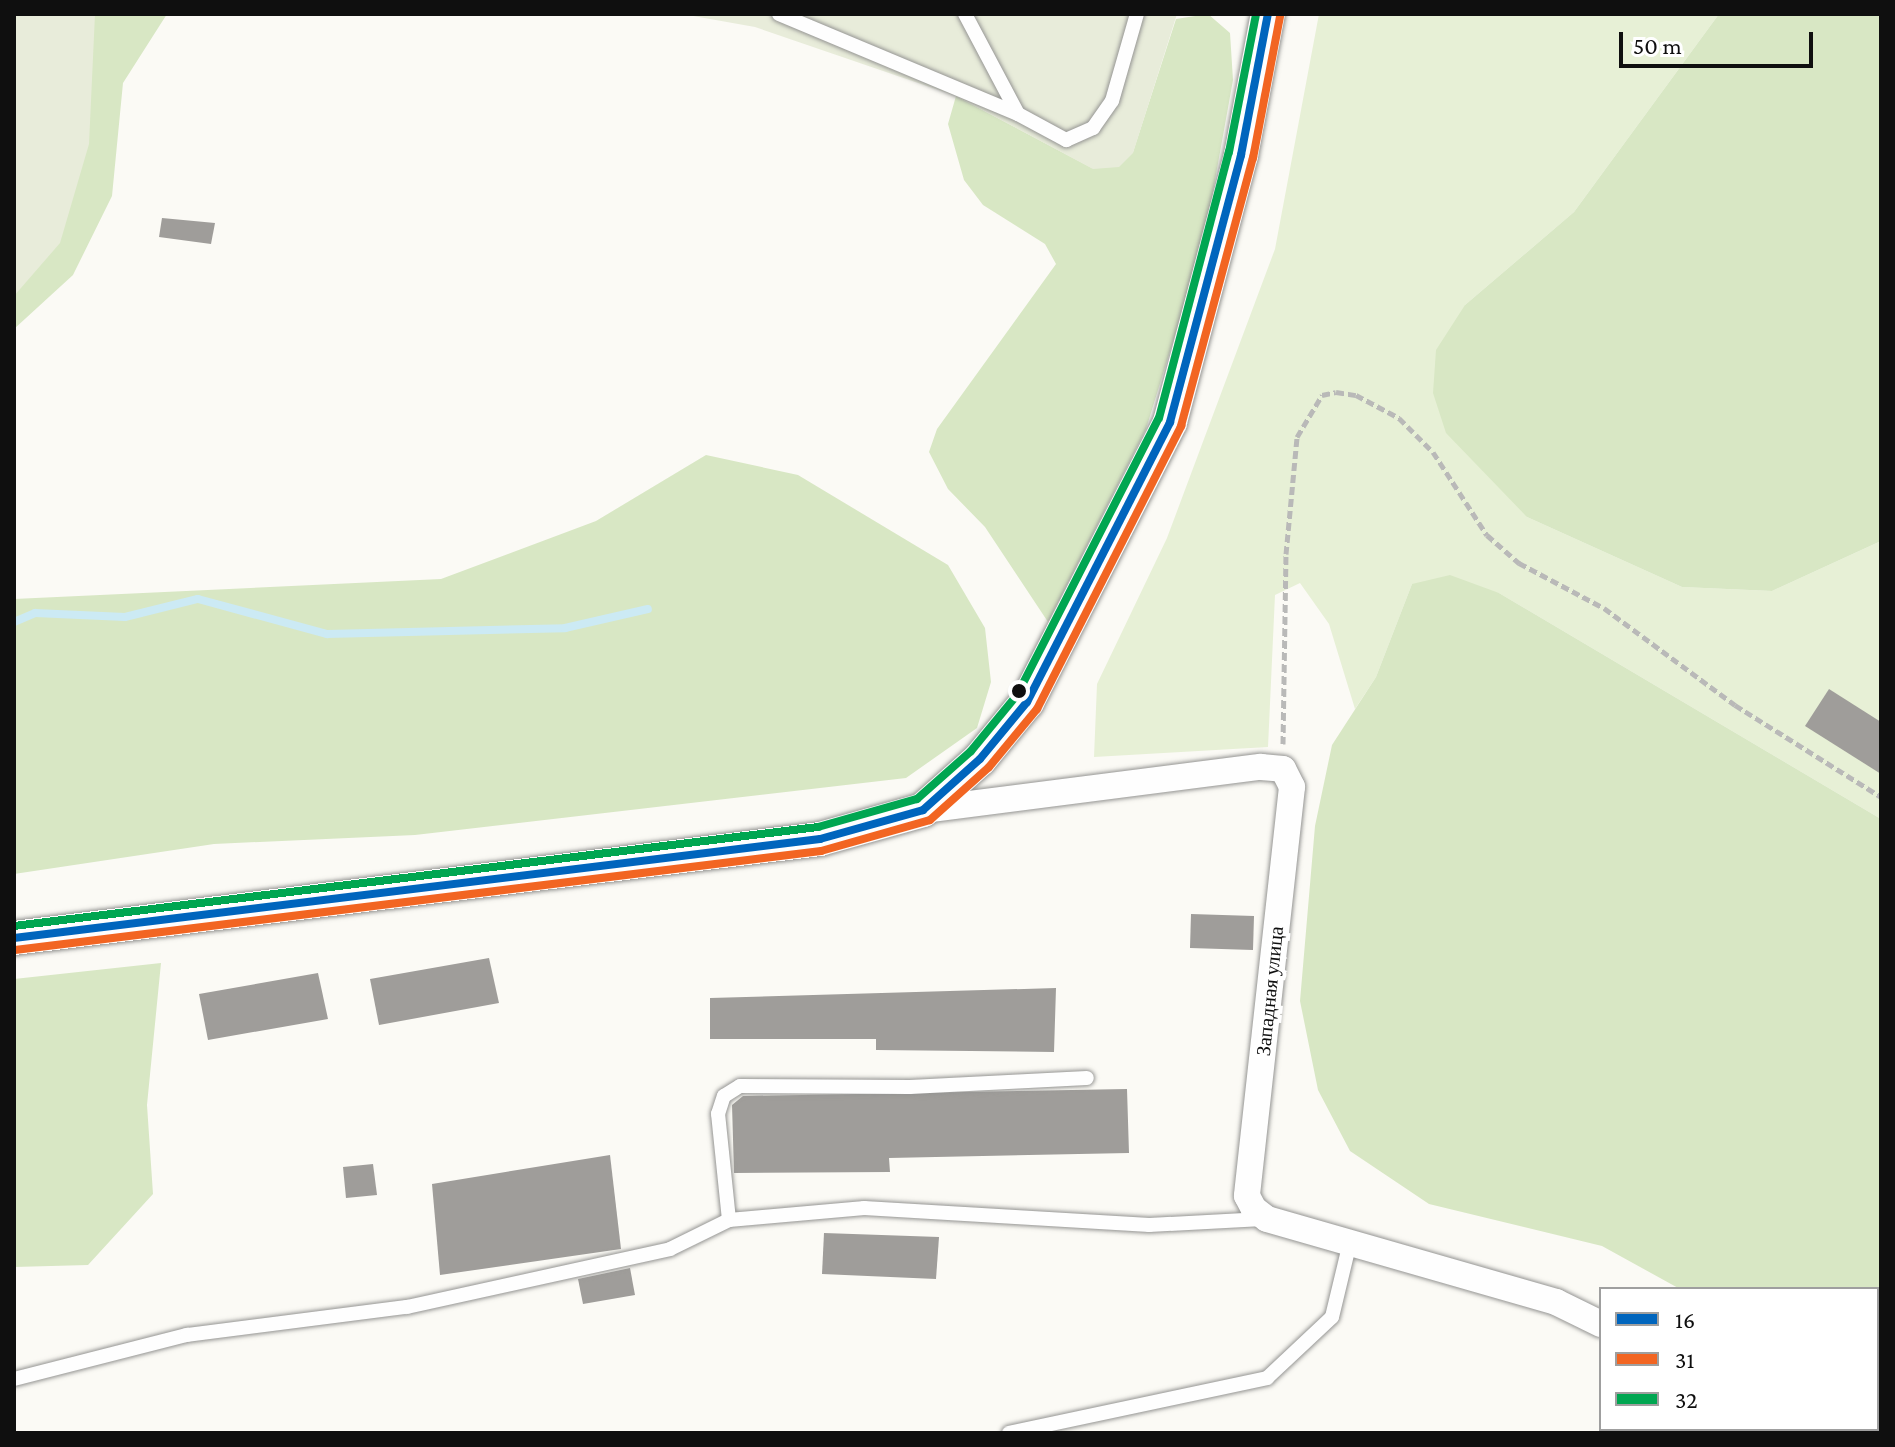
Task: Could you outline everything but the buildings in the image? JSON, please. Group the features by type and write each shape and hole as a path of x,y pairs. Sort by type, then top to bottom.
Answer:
{"street":[{"path":"923,810 980,759 1027,702 1170,422 1241,155 1268,14"},
{"path":"14,938 820,839 923,810 1261,767 1283,769"},
{"name":"Западная улица","path":"1267,1219 1247,1196 1292,787 1283,769"},
{"path":"1267,1219 1556,1302 1599,1323"}],"lane":[{"path":"779,14 1018,114 1066,140 1093,128 1112,101 1137,14"},
{"path":"965,14 1018,114"},
{"path":"729,1220 718,1114 724,1096 740,1086 910,1087 1087,1078"},
{"path":"14,1379 187,1335 407,1307 655,1252 729,1220 864,1208 1149,1225 1267,1219"},
{"path":"1009,1433 1267,1378 1332,1317 1350,1242"}],"path":[{"path":"1283,769 1286,554 1297,437 1322,395 1336,392 1399,418 1433,452 1487,535 1519,563 1604,608 1735,705 1881,797"}],"green space":[{"path":"14,14 167,14 123,83 112,196 73,275 14,329"},
{"path":"14,14 95,14 89,144 60,243 14,296"},
{"path":"682,14 1177,14 1133,153 1119,167 1093,169 956,96 755,27"},
{"path":"1208,14 1230,33 1233,80 1204,241 1146,429 1048,622 985,527 948,489 929,452 937,429 1056,264 1045,244 983,205 964,180 948,124 956,96 1092,168 1133,152 1176,19"},
{"path":"1319,14 1719,14 1574,212 1465,305 1527,517 1682,587 1772,591 1881,541 1881,819 1499,593 1412,584 1376,677 1355,709 1329,624 1300,583 1275,595 1268,747 1094,757 1097,684 1167,538 1275,249"},
{"path":"1719,14 1881,14 1881,541 1772,591 1682,587 1527,517 1446,433 1433,393 1436,350 1465,305 1574,212"},
{"path":"706,455 798,475 948,565 985,628 991,682 977,728 906,778 415,835 214,844 14,874 14,599 441,579 596,521"},
{"path":"1450,575 1499,593 1881,819 1881,1433 1879,1287 1676,1287 1602,1246 1429,1204 1350,1151 1318,1090 1300,1001 1315,826 1332,745 1376,677 1412,584"},
{"path":"161,963 147,1105 153,1194 88,1265 14,1267 14,979"}],"waterway":[{"path":"14,622 35,613 125,617 198,599 327,634 565,628 648,609"}],"transit line":[{"name":"32","path":"14,926 818,827 917,799 971,751 1017,695 1159,418 1229,152 1256,14"},
{"name":"16","path":"14,938 820,839 923,810 980,759 1027,702 1170,422 1241,155 1268,14"},
{"name":"31","path":"15,950 821,851 930,820 989,767 1037,709 1181,426 1253,158 1280,16"}]}
